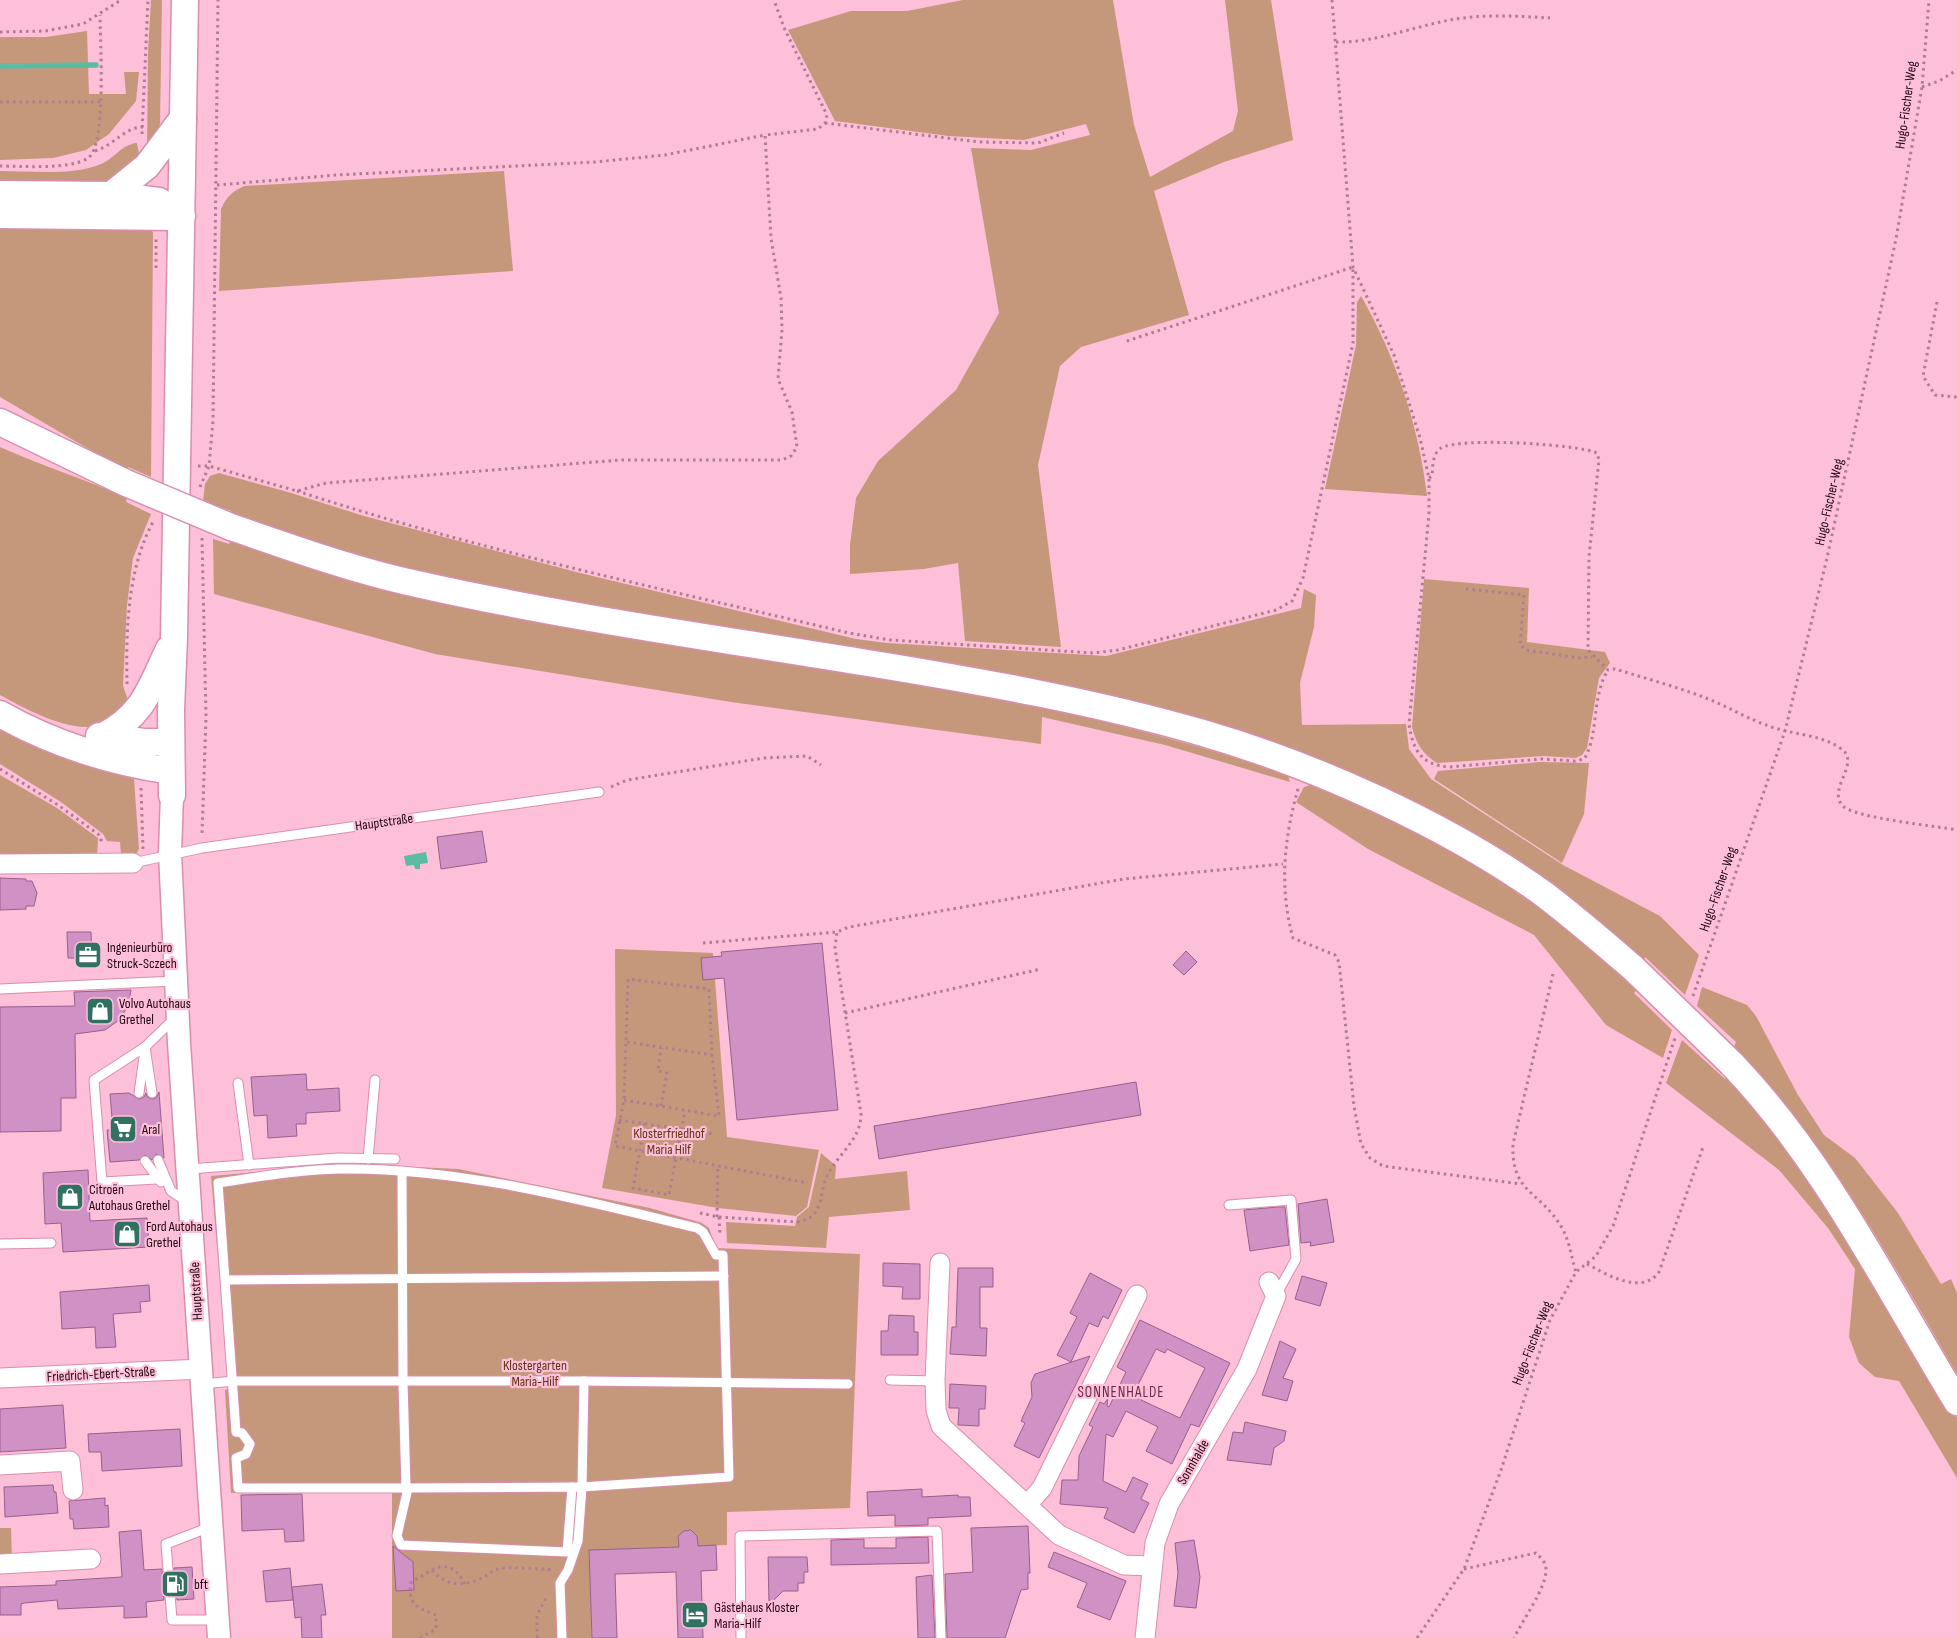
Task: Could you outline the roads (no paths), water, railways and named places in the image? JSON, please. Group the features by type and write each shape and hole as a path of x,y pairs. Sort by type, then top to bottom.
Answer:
{"main road":[{"path":"172,783 170,742 174,637 185,0"},
{"path":"111,195 147,166 183,118"},
{"path":"0,194 111,195 159,201 182,216"},
{"path":"0,215 157,218 182,216"},
{"path":"0,422 126,483 231,527 335,563 512,604 933,674 1124,712 1206,734 1303,769 1383,802 1451,837 1538,891 1578,921 1633,968 1731,1063 1781,1119 1859,1235 1957,1402"},
{"path":"103,736 122,726 139,710 174,637"},
{"path":"0,714 51,738 100,756 141,766 172,783"},
{"path":"51,738 103,736 144,742 170,742"}],"street":[{"name":"Hauptstraße","path":"172,783 170,853 177,981 219,1629"},
{"path":"0,864 138,862"},
{"path":"940,1264 936,1410 941,1426 1059,1535 1124,1564 1152,1566"},
{"name":"Sonnhalde","path":"1145,1638 1156,1543 1169,1504 1247,1370 1273,1289"},
{"path":"1027,1505 1042,1488 1137,1295"},
{"name":"Friedrich-Ebert-Straße","path":"0,1378 202,1377"},
{"path":"0,1465 70,1461 73,1490"},
{"path":"0,1564 91,1559"}],"lane":[{"name":"Hauptstraße","path":"170,853 599,792"},
{"path":"138,862 170,853"},
{"path":"0,989 177,981"},
{"path":"157,1179 102,1182 94,1080 145,1047 179,1015"},
{"path":"145,1047 152,1092"},
{"path":"139,1094 145,1047"},
{"path":"368,1159 375,1080"},
{"path":"238,1083 249,1165"},
{"path":"189,1169 338,1158 395,1159"},
{"path":"158,1160 172,1191"},
{"path":"145,1161 157,1179 191,1205"},
{"path":"339,1169 402,1171 512,1187 698,1228 703,1232 716,1255 722,1251 729,1477 572,1488 238,1488 236,1458 246,1454 250,1444 248,1438 236,1432 234,1381 218,1184 293,1172 339,1169"},
{"path":"402,1171 403,1382 407,1488 397,1536 402,1545 568,1552 572,1488"},
{"name":"Sonnhalde","path":"1229,1205 1291,1200 1296,1259 1273,1289"},
{"path":"0,1244 52,1242"},
{"path":"226,1280 724,1276"},
{"path":"202,1377 234,1381 584,1381 848,1384"},
{"path":"890,1380 936,1381"},
{"path":"562,1638 560,1583 568,1570 578,1541 582,1487 584,1381"},
{"path":"212,1526 166,1544 172,1620 219,1629"},
{"path":"741,1638 740,1536 937,1531 941,1638"}],"waterway":[{"path":"0,66 96,65"}],"place":[{"name":"Ingenieurbüro Struck-Sczech","path":"88,955"},
{"name":"Volvo Autohaus Grethel","path":"100,1011"},
{"name":"Aral","path":"123,1129"},
{"name":"Citroën Autohaus Grethel","path":"70,1197"},
{"name":"Ford Autohaus Grethel","path":"127,1234"},
{"name":"bft","path":"175,1584"},
{"name":"Gästehaus Kloster Maria-Hilf","path":"695,1615"}],"district":[{"name":"SONNENHALDE","path":"1121,1392"}],"park label":[{"name":"Klosterfriedhof Maria Hilf","path":"669,1142"},
{"name":"Klostergarten Maria-Hilf","path":"535,1374"}]}
